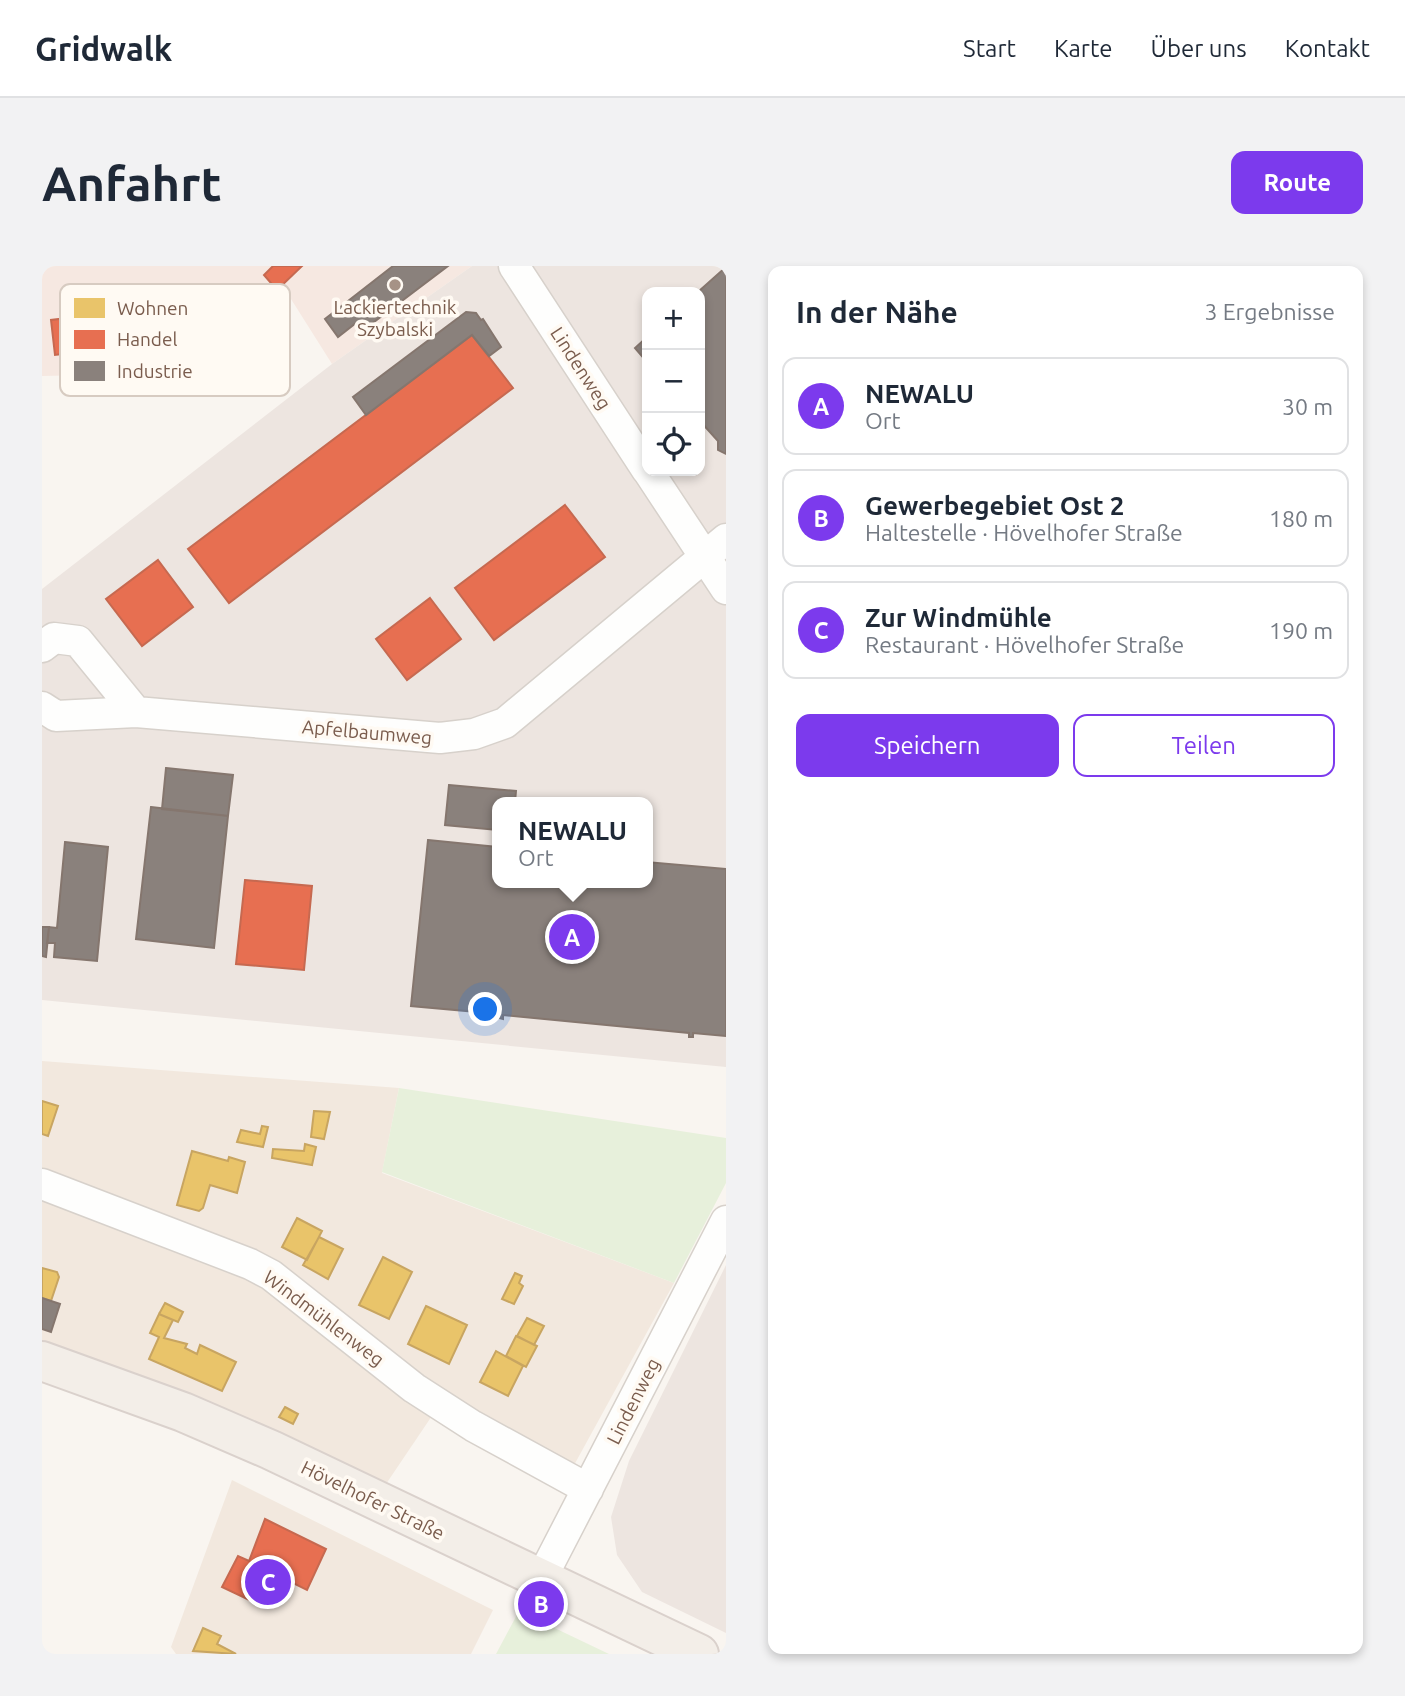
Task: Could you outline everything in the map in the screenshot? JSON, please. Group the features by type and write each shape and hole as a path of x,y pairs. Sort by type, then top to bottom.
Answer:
{"main road":[{"name":"Hövelhofer Straße","path":"42,1361 170,1408 271,1450 540,1581 699,1654"}],"street":[{"name":"Lindenweg","path":"514,266 642,461"},
{"name":"Lindenweg","path":"653,476 715,548 726,589"},
{"name":"Apfelbaumweg","path":"42,707 56,716 136,712 440,738 474,734 505,723 715,548"},
{"path":"42,647 54,638 78,641 136,712"},
{"name":"Windmühlenweg","path":"42,1184 250,1264 271,1275 414,1388 473,1426 588,1489"},
{"name":"Lindenweg","path":"540,1581 726,1221"}],"shaded area":[{"path":"42,266 472,266 332,364 290,300 290,284 60,284 60,376 42,376"},
{"path":"472,266 726,266 726,1067 42,1000 42,589 332,364"},
{"path":"42,1061 399,1088 382,1173 674,1283 573,1467 442,1401 384,1487 42,1345"},
{"path":"726,1265 726,1633 642,1592 617,1555 611,1517 629,1461"},
{"path":"232,1480 493,1610 471,1654 176,1654 171,1647"}],"green space":[{"path":"399,1088 726,1138 726,1183 674,1283 382,1172"},
{"path":"519,1611 609,1654 496,1654"}],"building: Wohnen":[{"path":"42,1101 58,1106 48,1136 42,1134"},
{"path":"314,1111 330,1112 324,1139 311,1137"},
{"path":"262,1126 268,1127 263,1147 237,1142 241,1130 260,1134"},
{"path":"305,1144 316,1147 312,1165 272,1158 273,1149 304,1151"},
{"path":"192,1151 228,1161 229,1157 245,1162 237,1193 210,1185 203,1208 199,1211 177,1205"},
{"path":"297,1218 322,1231 307,1260 282,1247"},
{"path":"319,1237 343,1249 328,1279 303,1265"},
{"path":"383,1257 412,1272 389,1319 359,1305"},
{"path":"42,1268 57,1272 59,1277 51,1301 42,1298"},
{"path":"515,1273 522,1276 519,1283 523,1286 514,1304 502,1299"},
{"path":"165,1303 183,1312 178,1322 159,1314"},
{"path":"426,1306 467,1325 449,1364 408,1344"},
{"path":"159,1314 173,1320 164,1338 187,1344 185,1348 197,1354 200,1345 236,1362 222,1391 149,1359 159,1337 150,1333"},
{"path":"527,1318 544,1326 534,1345 517,1336"},
{"path":"516,1336 537,1346 526,1367 506,1356"},
{"path":"496,1351 523,1366 508,1396 480,1382"},
{"path":"285,1407 298,1414 293,1424 279,1417"},
{"path":"203,1628 221,1636 217,1644 236,1654 193,1651"}],"building: Handel":[{"path":"273,266 302,266 283,284 272,284 264,275"},
{"path":"60,319 60,354 55,355 51,320"},
{"path":"472,335 513,388 229,603 188,549"},
{"path":"565,505 605,557 494,640 455,588"},
{"path":"158,560 193,607 142,646 106,599"},
{"path":"430,598 461,639 407,680 376,639"},
{"path":"245,880 312,886 304,970 236,964"},
{"path":"265,1519 326,1549 307,1590 279,1576 264,1607 222,1587 238,1556 249,1561"}],"building: Industrie":[{"name":"Lackiertechnik Szybalski","path":"393,266 448,266 362,331 356,323 338,337 325,319"},
{"path":"726,267 726,454 718,450 718,441 705,427 704,287"},
{"path":"466,312 476,313 483,319 501,347 489,356 472,335 366,415 353,397"},
{"path":"642,342 642,356 635,348"},
{"path":"166,768 233,775 228,816 162,809"},
{"path":"449,785 516,791 515,797 492,797 492,830 445,825"},
{"path":"151,807 228,816 214,948 136,939"},
{"path":"428,840 492,846 492,888 653,888 653,863 726,869 726,1036 693,1033 693,1037 689,1037 689,1033 503,1015 503,1019 499,1018 499,1014 411,1006"},
{"path":"65,842 108,847 97,961 54,957 55,943 47,943 49,927 57,928"},
{"path":"42,927 49,927 46,957 42,956"},
{"path":"42,1298 60,1304 51,1332 42,1329"}],"place":[{"name":"Lackiertechnik Szybalski","path":"395,285"},
{"name":"NEWALU","path":"572,937"},
{"name":"Zur Windmühle","path":"268,1582"},
{"name":"Gewerbegebiet Ost 2","path":"541,1604"}]}
